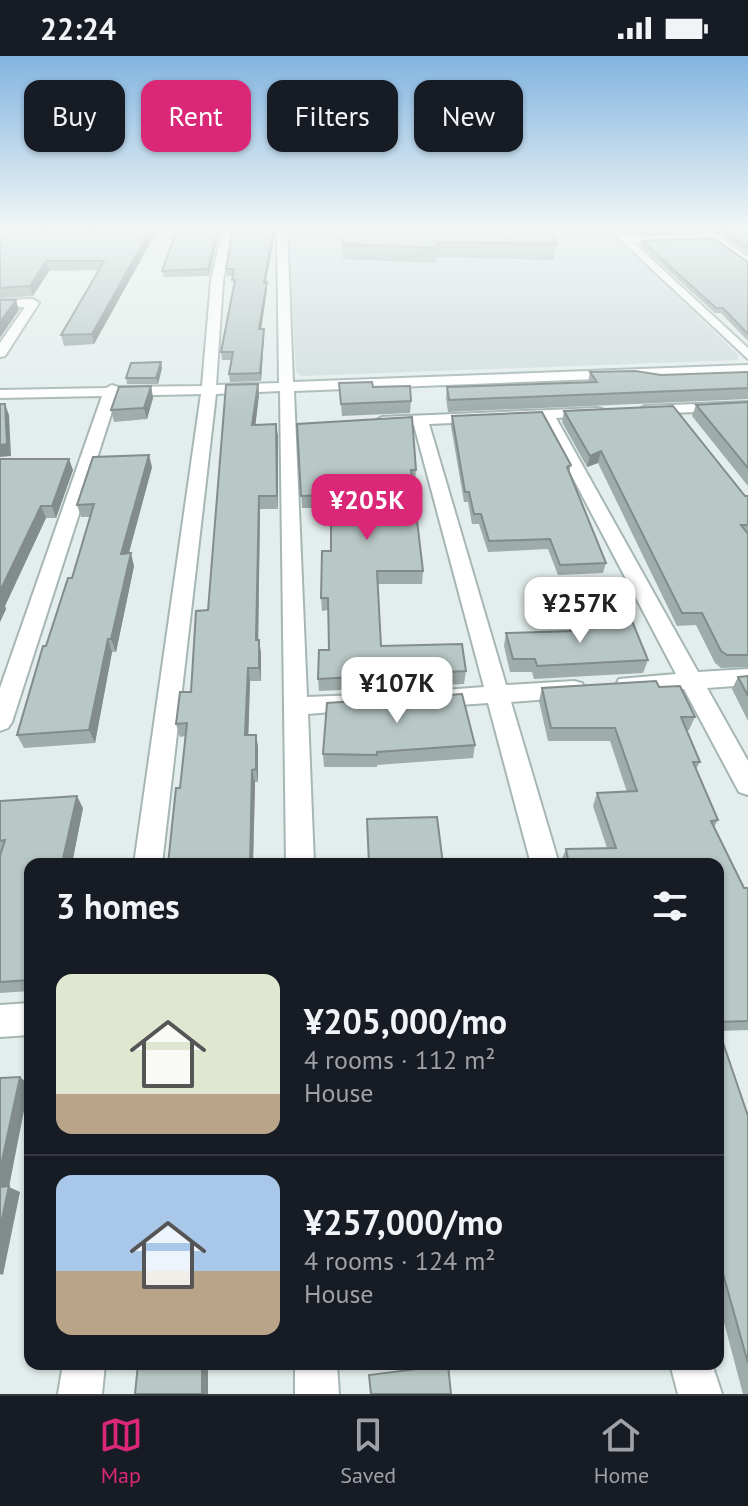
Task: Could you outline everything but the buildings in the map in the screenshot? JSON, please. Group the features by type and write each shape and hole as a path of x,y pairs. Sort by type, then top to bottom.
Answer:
{"street":[{"path":"149,858 209,390 216,289"},
{"path":"284,289 286,387 295,426 300,858"},
{"path":"678,289 748,355"},
{"path":"0,304 33,303 2,347"},
{"path":"0,394 112,389 209,390 748,369"},
{"path":"0,722 83,460 112,389"},
{"path":"361,423 619,412 680,415 748,406"},
{"path":"547,415 748,785"},
{"path":"420,420 543,858"},
{"path":"404,700 748,677"},
{"path":"297,706 373,702"},
{"path":"0,1021 24,1019"},
{"path":"80,1394 83,1370"},
{"path":"316,1370 317,1394"},
{"path":"693,1370 700,1394"}],"shaded area":[{"path":"291,289 670,289 738,355 738,360 301,376 296,371"}]}
